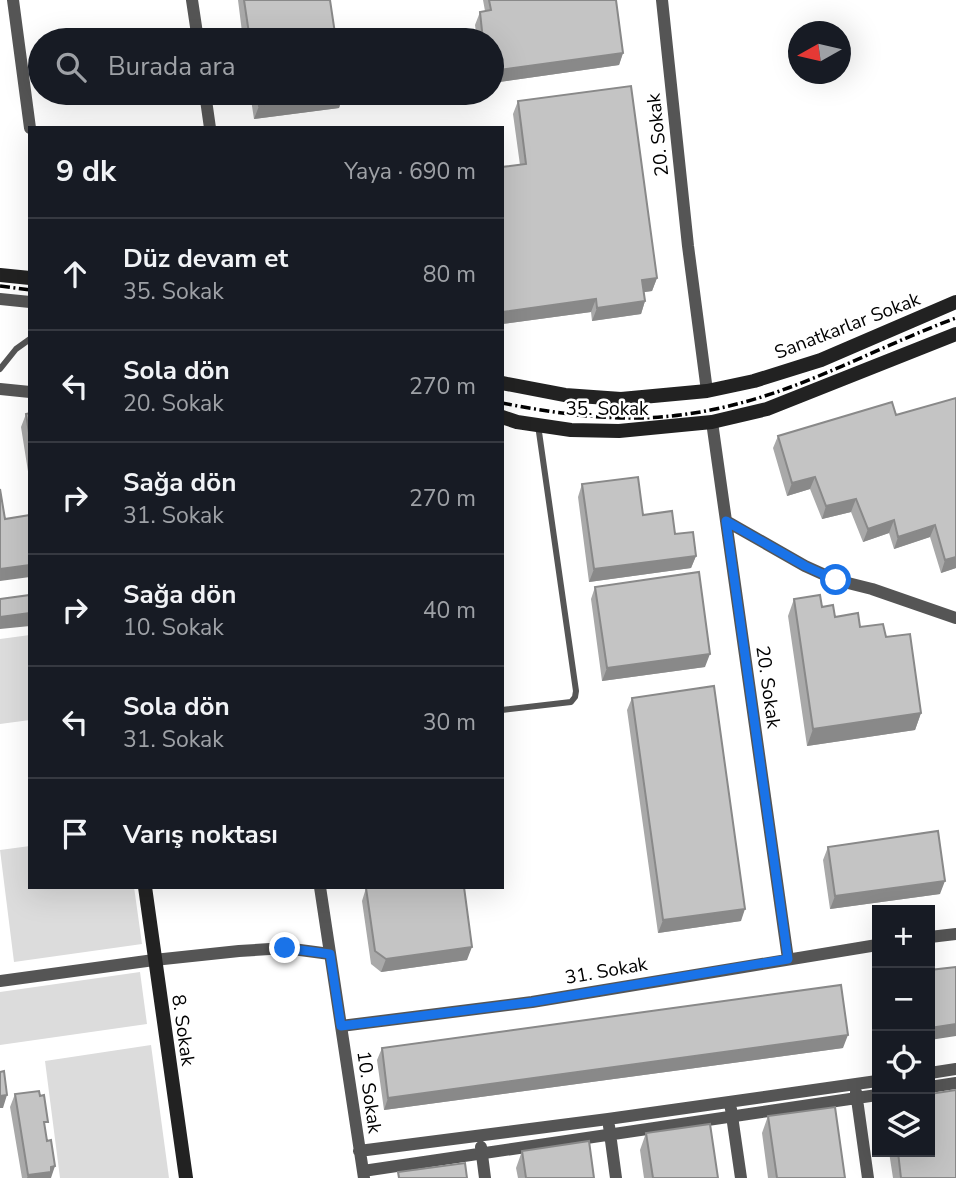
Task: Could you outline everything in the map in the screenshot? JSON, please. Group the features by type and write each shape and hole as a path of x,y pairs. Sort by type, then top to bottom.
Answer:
{"street":[{"path":"13,0 30,126"},
{"path":"192,0 196,28"},
{"name":"20. Sokak","path":"662,0 688,246 707,391"},
{"path":"207,105 210,126"},
{"path":"0,275 28,278"},
{"path":"0,299 28,303"},
{"name":"Sanatkarlar Sokak","path":"504,383 565,395 621,399 707,391 754,381 821,360 956,303"},
{"name":"35. Sokak","path":"504,418 517,422 571,429 619,431 712,422 767,409 956,334"},
{"path":"0,389 28,392"},
{"name":"20. Sokak","path":"712,422 788,959"},
{"path":"726,521 805,566 836,580 872,589 956,618"},
{"name":"8. Sokak","path":"145,889 186,1178"},
{"name":"10. Sokak","path":"320,889 363,1174"},
{"path":"935,936 956,934"},
{"name":"31. Sokak","path":"341,1026 532,1002 872,946"},
{"path":"0,981 239,951 285,948 330,954"},
{"path":"935,1072 956,1069"},
{"path":"359,1151 872,1081"},
{"path":"935,1086 956,1083"},
{"path":"855,1084 868,1178"},
{"path":"363,1174 481,1153 872,1096"},
{"path":"730,1101 741,1178"},
{"path":"608,1119 616,1178"},
{"path":"479,1136 485,1178"}],"lane":[{"path":"0,369 16,349 28,340"},
{"path":"504,710 571,702 576,691 538,425"}],"shaded area":[{"path":"28,635 28,720 0,724 0,639"},
{"path":"28,846 28,889 134,889 142,944 14,962 0,850"},
{"path":"140,972 147,1024 0,1045 0,992"},
{"path":"151,1045 169,1178 60,1178 45,1061"}],"building":[{"path":"244,0 330,0 334,28 248,28"},
{"path":"489,0 616,0 623,53 504,69 504,28 482,28 480,12 491,10"},
{"path":"631,86 657,278 642,280 645,301 597,308 596,299 504,312 504,167 526,164 518,101"},
{"path":"956,398 956,557 945,560 935,525 898,537 894,520 868,529 856,499 826,506 815,477 792,483 778,436 892,402 896,415"},
{"path":"638,477 643,515 672,511 675,534 693,532 696,556 594,569 582,484"},
{"path":"0,489 5,519 28,515 28,565 0,569"},
{"path":"699,572 710,654 607,668 595,587"},
{"path":"28,595 28,613 0,617 0,599"},
{"path":"820,595 822,607 833,605 835,617 858,613 860,627 883,624 886,637 910,634 921,713 813,729 794,599"},
{"path":"714,686 745,909 663,920 632,698"},
{"path":"938,831 945,881 835,896 828,847"},
{"path":"366,889 464,889 472,947 386,959 375,951"},
{"path":"956,967 956,1024 935,1027 935,969"},
{"path":"841,985 848,1035 388,1098 382,1048"},
{"path":"4,1071 7,1095 0,1096 0,1072"},
{"path":"956,1090 956,1178 901,1178 899,1157 935,1157 935,1093"},
{"path":"39,1091 40,1096 44,1095 48,1122 44,1122 47,1141 51,1140 55,1166 51,1167 51,1172 28,1175 15,1094"},
{"path":"835,1107 845,1178 777,1178 768,1116"},
{"path":"710,1124 718,1178 653,1178 646,1133"},
{"path":"589,1141 594,1178 526,1178 522,1151"},
{"path":"465,1163 467,1178 399,1178 398,1172"}],"railway":[{"path":"0,286 28,290"},
{"path":"504,403 606,417 641,418 697,413 753,400 788,388 956,318"}],"route":[{"path":"285,948 330,954 341,1026 532,1002 788,959 726,521 805,566 836,580"}]}
